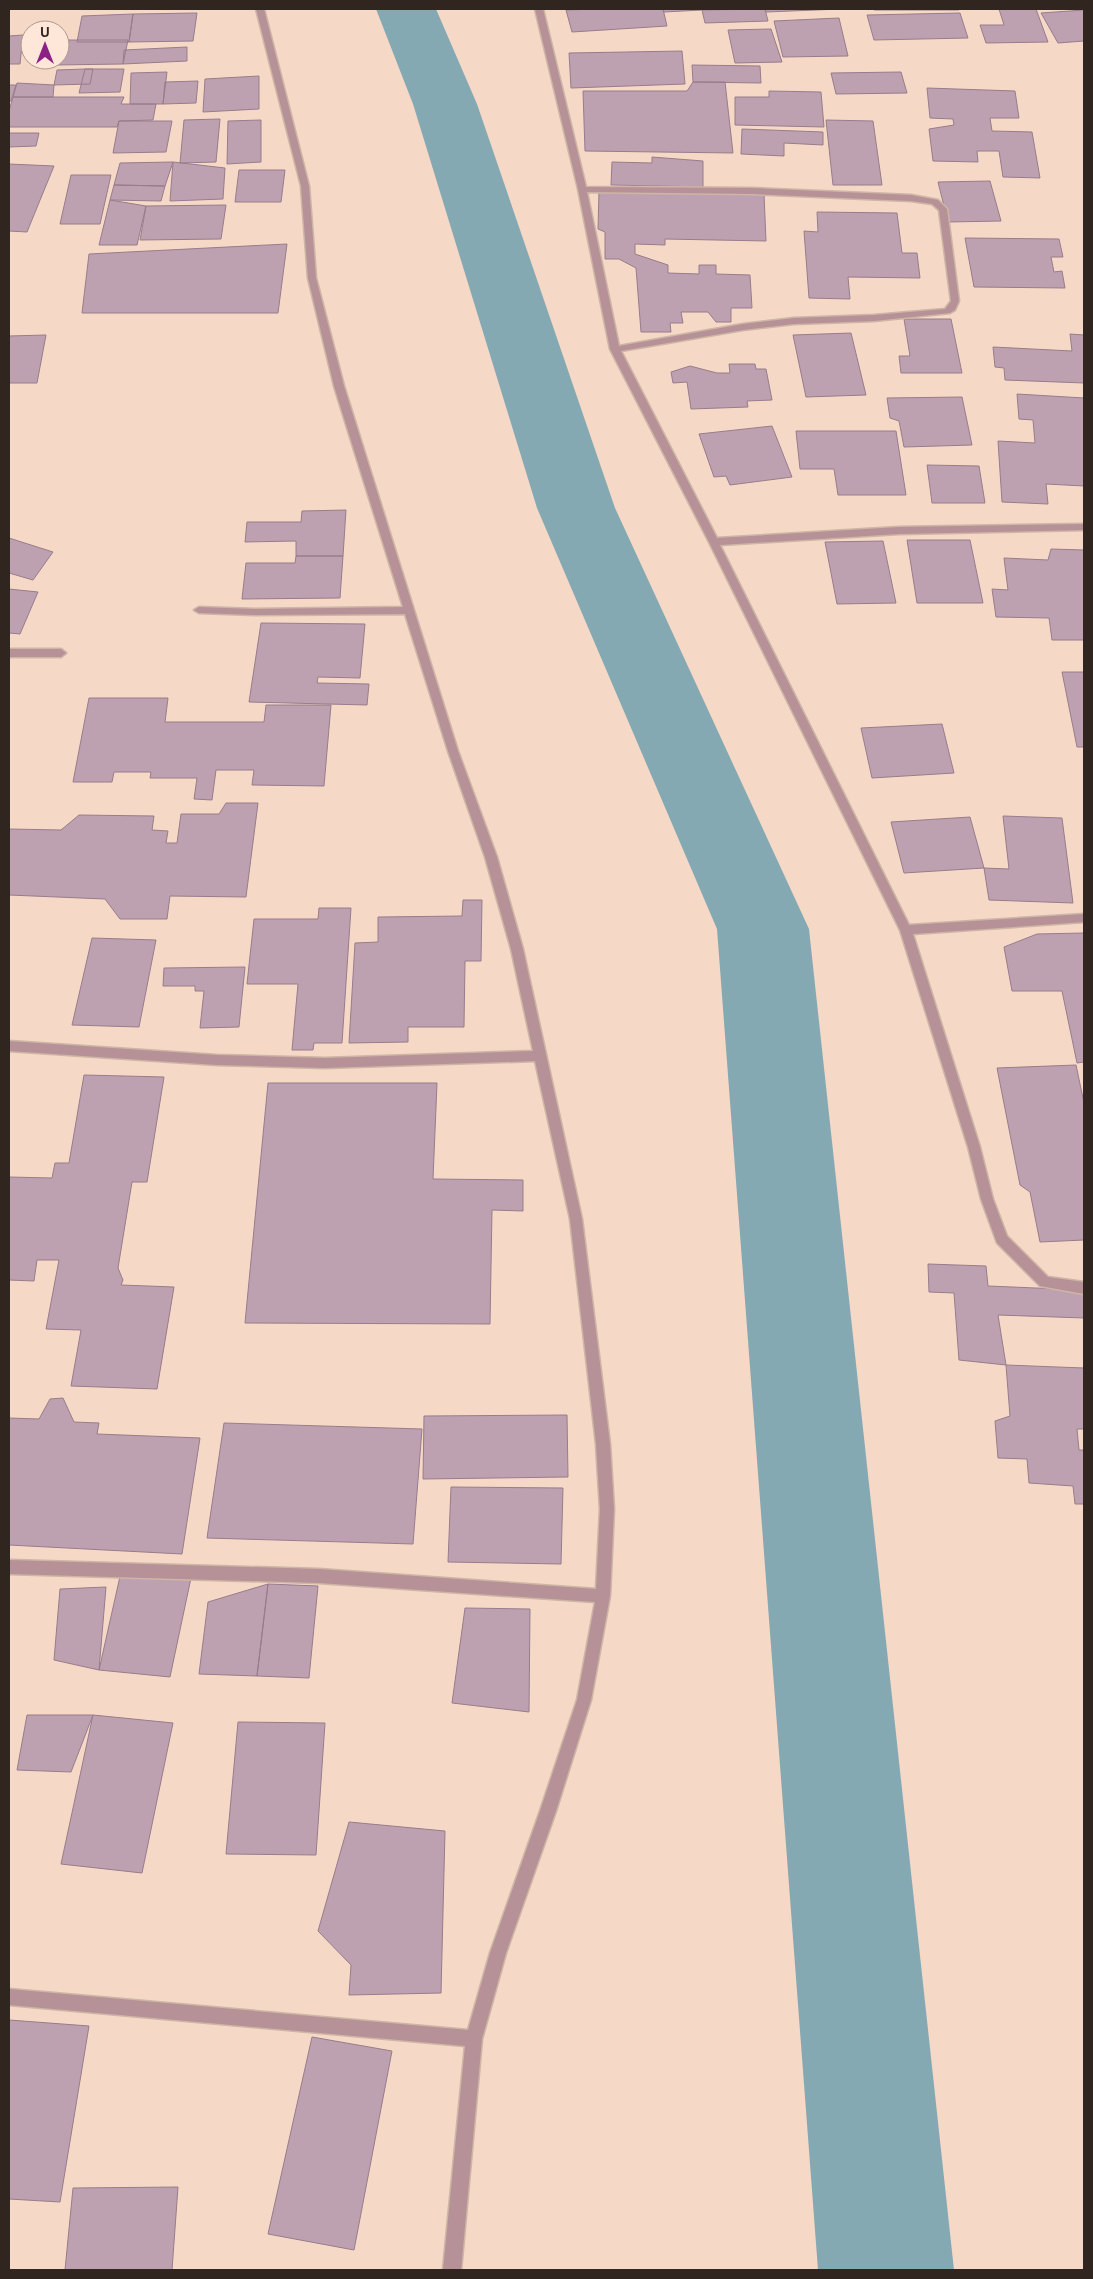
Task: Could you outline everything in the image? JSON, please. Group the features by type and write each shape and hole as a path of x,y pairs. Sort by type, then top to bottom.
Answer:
{"street":[{"path":"260,9 305,186 312,278 339,386 453,751 491,857 517,949 576,1219 603,1444 607,1509 603,1596 584,1700 548,1811 498,1953 474,2039 452,2270"},
{"path":"539,9 582,189 615,349 714,542 906,930 974,1147 987,1199 1002,1239 1045,1282 1084,1288"},
{"path":"582,189 753,191 912,198 935,202 943,209 955,301 952,308 947,311 874,318 794,321 743,327 615,349"},
{"path":"714,542 806,534 1084,527"},
{"path":"199,610 255,612 409,610"},
{"path":"9,653 61,653"},
{"path":"906,930 1084,918"},
{"path":"9,1046 217,1060 325,1063 540,1056"},
{"path":"9,1567 121,1568 319,1576 603,1596"},
{"path":"9,1997 474,2039"}],"building":[{"path":"663,9 667,26 572,32 566,10"},
{"path":"663,9 701,9 702,10 664,12"},
{"path":"765,9 768,21 705,23 702,10"},
{"path":"765,9 841,9 766,12"},
{"path":"958,9 959,10 874,10"},
{"path":"999,9 1036,9 1048,42 986,43 980,25 1004,25"},
{"path":"1084,10 1084,41 1058,43 1041,13"},
{"path":"197,13 193,41 129,42 133,14"},
{"path":"960,13 968,38 874,40 867,15"},
{"path":"133,14 129,42 77,42 82,16"},
{"path":"839,18 848,56 783,57 774,21"},
{"path":"771,29 782,62 735,63 728,30"},
{"path":"20,35 20,64 9,64 9,36"},
{"path":"70,40 128,40 123,64 70,65"},
{"path":"187,47 187,61 123,64 124,50"},
{"path":"682,51 685,84 571,88 569,53"},
{"path":"692,65 760,66 761,83 693,82"},
{"path":"85,69 124,69 120,92 79,93"},
{"path":"93,69 90,84 54,85 57,70"},
{"path":"167,72 163,104 130,104 131,73"},
{"path":"901,72 907,93 836,94 831,73"},
{"path":"259,76 259,109 203,112 205,79"},
{"path":"198,81 196,103 163,104 165,82"},
{"path":"693,82 725,82 733,153 585,151 583,91 687,91"},
{"path":"17,83 54,85 53,97 13,97"},
{"path":"9,85 16,85 11,101 9,101"},
{"path":"927,88 1015,91 1019,118 990,118 992,131 1032,132 1040,178 1003,177 999,151 977,151 978,162 933,161 929,129 954,125 953,119 930,118"},
{"path":"769,91 821,92 824,127 735,125 735,97 769,97"},
{"path":"13,97 124,97 121,104 156,104 153,120 119,121 117,127 9,127 9,111"},
{"path":"220,119 216,162 180,163 184,120"},
{"path":"261,120 261,162 227,164 228,121"},
{"path":"826,120 873,121 882,185 833,185"},
{"path":"119,121 172,121 166,152 113,153"},
{"path":"742,129 823,132 823,145 784,143 784,156 741,154"},
{"path":"9,133 39,133 36,146 9,147"},
{"path":"652,157 703,161 703,187 611,185 612,162 652,163"},
{"path":"173,162 165,186 114,185 120,163"},
{"path":"173,162 225,168 223,199 170,201"},
{"path":"9,164 54,166 27,232 9,231"},
{"path":"239,170 285,170 281,202 235,202"},
{"path":"71,175 111,175 100,224 60,224"},
{"path":"990,181 1001,221 948,222 938,182"},
{"path":"114,185 165,186 161,201 110,200"},
{"path":"599,191 764,194 766,241 665,239 665,245 635,244 635,254 668,265 668,273 699,274 699,265 716,265 716,274 750,275 752,308 731,308 731,322 716,322 708,312 681,312 683,323 670,323 671,332 641,332 636,268 619,259 605,259 605,232 598,229"},
{"path":"110,200 146,206 137,245 99,245"},
{"path":"226,205 221,239 140,240 146,206"},
{"path":"817,212 897,213 902,253 917,253 920,278 848,277 850,299 809,298 804,231 818,232"},
{"path":"965,238 1059,239 1063,257 1051,257 1054,272 1062,271 1065,288 974,287"},
{"path":"287,244 278,313 82,313 89,254"},
{"path":"904,319 951,319 962,373 901,373 899,356 910,356"},
{"path":"851,333 866,395 806,397 793,335"},
{"path":"1070,334 1084,335 1084,383 1005,380 1004,368 995,367 993,347 1072,351"},
{"path":"46,335 37,383 9,383 9,336"},
{"path":"729,364 755,364 756,369 766,369 772,400 747,401 748,407 691,409 687,382 673,383 671,372 690,366 717,373 730,373"},
{"path":"1017,394 1084,398 1084,486 1046,484 1048,504 1002,502 998,441 1035,443 1033,420 1019,419"},
{"path":"962,397 972,445 904,447 899,421 890,418 887,398"},
{"path":"772,426 792,477 730,485 726,476 714,477 699,434"},
{"path":"796,431 896,431 906,495 838,495 834,469 800,469"},
{"path":"927,465 979,466 985,503 932,503"},
{"path":"346,510 343,556 296,556 296,541 245,542 247,522 301,522 302,511"},
{"path":"9,538 53,552 33,580 9,573"},
{"path":"907,540 970,540 983,603 917,603"},
{"path":"883,541 896,603 837,604 825,542"},
{"path":"1051,549 1084,550 1084,640 1052,640 1049,618 996,617 992,589 1008,590 1004,558 1048,560"},
{"path":"296,556 343,556 340,598 242,599 246,563 295,563"},
{"path":"9,589 38,592 20,634 9,633"},
{"path":"261,623 365,624 360,678 318,677 317,683 369,684 367,705 249,702"},
{"path":"1062,672 1084,672 1084,747 1077,747"},
{"path":"89,698 168,698 165,722 264,722 266,705 331,705 324,786 252,785 254,770 216,770 212,800 194,799 197,778 150,778 151,772 114,772 112,782 73,782"},
{"path":"942,724 954,773 872,778 861,728"},
{"path":"226,803 258,803 246,897 170,896 167,919 120,919 105,899 9,895 9,829 61,830 79,815 154,816 152,830 168,831 166,843 177,843 181,814 219,814"},
{"path":"1003,816 1062,818 1073,903 989,900 984,868 1009,869"},
{"path":"970,817 984,868 904,873 891,822"},
{"path":"463,900 482,900 481,961 465,961 464,1027 408,1027 408,1042 349,1043 355,943 378,942 378,917 462,916"},
{"path":"319,908 351,908 342,1043 314,1043 313,1050 292,1050 298,984 247,984 254,919 318,919"},
{"path":"1084,933 1084,1062 1077,1063 1062,991 1012,991 1004,947 1037,934"},
{"path":"92,938 156,940 139,1027 72,1025"},
{"path":"245,967 239,1027 200,1028 204,991 195,991 195,986 163,986 164,968"},
{"path":"1076,1065 1084,1103 1084,1240 1040,1242 1030,1192 1020,1185 997,1068"},
{"path":"84,1075 164,1077 147,1182 132,1182 118,1268 123,1280 121,1285 174,1287 157,1389 71,1386 81,1330 46,1329 59,1260 37,1260 34,1281 9,1280 9,1177 52,1178 55,1163 69,1163"},
{"path":"268,1083 437,1083 433,1179 523,1180 523,1211 492,1210 490,1324 245,1323"},
{"path":"928,1264 986,1266 988,1286 1084,1290 1084,1318 998,1315 1006,1365 959,1360 954,1293 929,1292"},
{"path":"1006,1365 1084,1368 1084,1429 1077,1429 1079,1450 1084,1450 1084,1504 1075,1504 1073,1486 1029,1483 1027,1459 998,1458 995,1421 1010,1416"},
{"path":"63,1398 74,1422 99,1423 97,1434 200,1438 182,1554 9,1545 9,1418 39,1419 50,1399"},
{"path":"567,1415 568,1477 423,1479 424,1416"},
{"path":"224,1423 422,1429 413,1544 207,1538"},
{"path":"451,1487 563,1488 561,1564 448,1562"},
{"path":"121,1572 191,1578 170,1677 99,1670"},
{"path":"268,1584 318,1586 309,1678 257,1676"},
{"path":"268,1584 257,1676 199,1674 208,1602"},
{"path":"106,1587 99,1670 54,1660 60,1589"},
{"path":"465,1608 530,1609 529,1712 452,1703"},
{"path":"27,1715 93,1715 71,1772 17,1770"},
{"path":"93,1715 173,1723 142,1873 61,1864"},
{"path":"238,1722 325,1723 316,1855 226,1854"},
{"path":"349,1822 445,1831 441,1993 349,1995 351,1965 318,1931"},
{"path":"9,2020 89,2026 60,2202 9,2199"},
{"path":"312,2037 392,2051 354,2250 268,2234"},
{"path":"178,2187 172,2270 65,2270 73,2188"}],"waterway":[{"path":"406,9 445,104 576,508 763,929 886,2270"}]}
